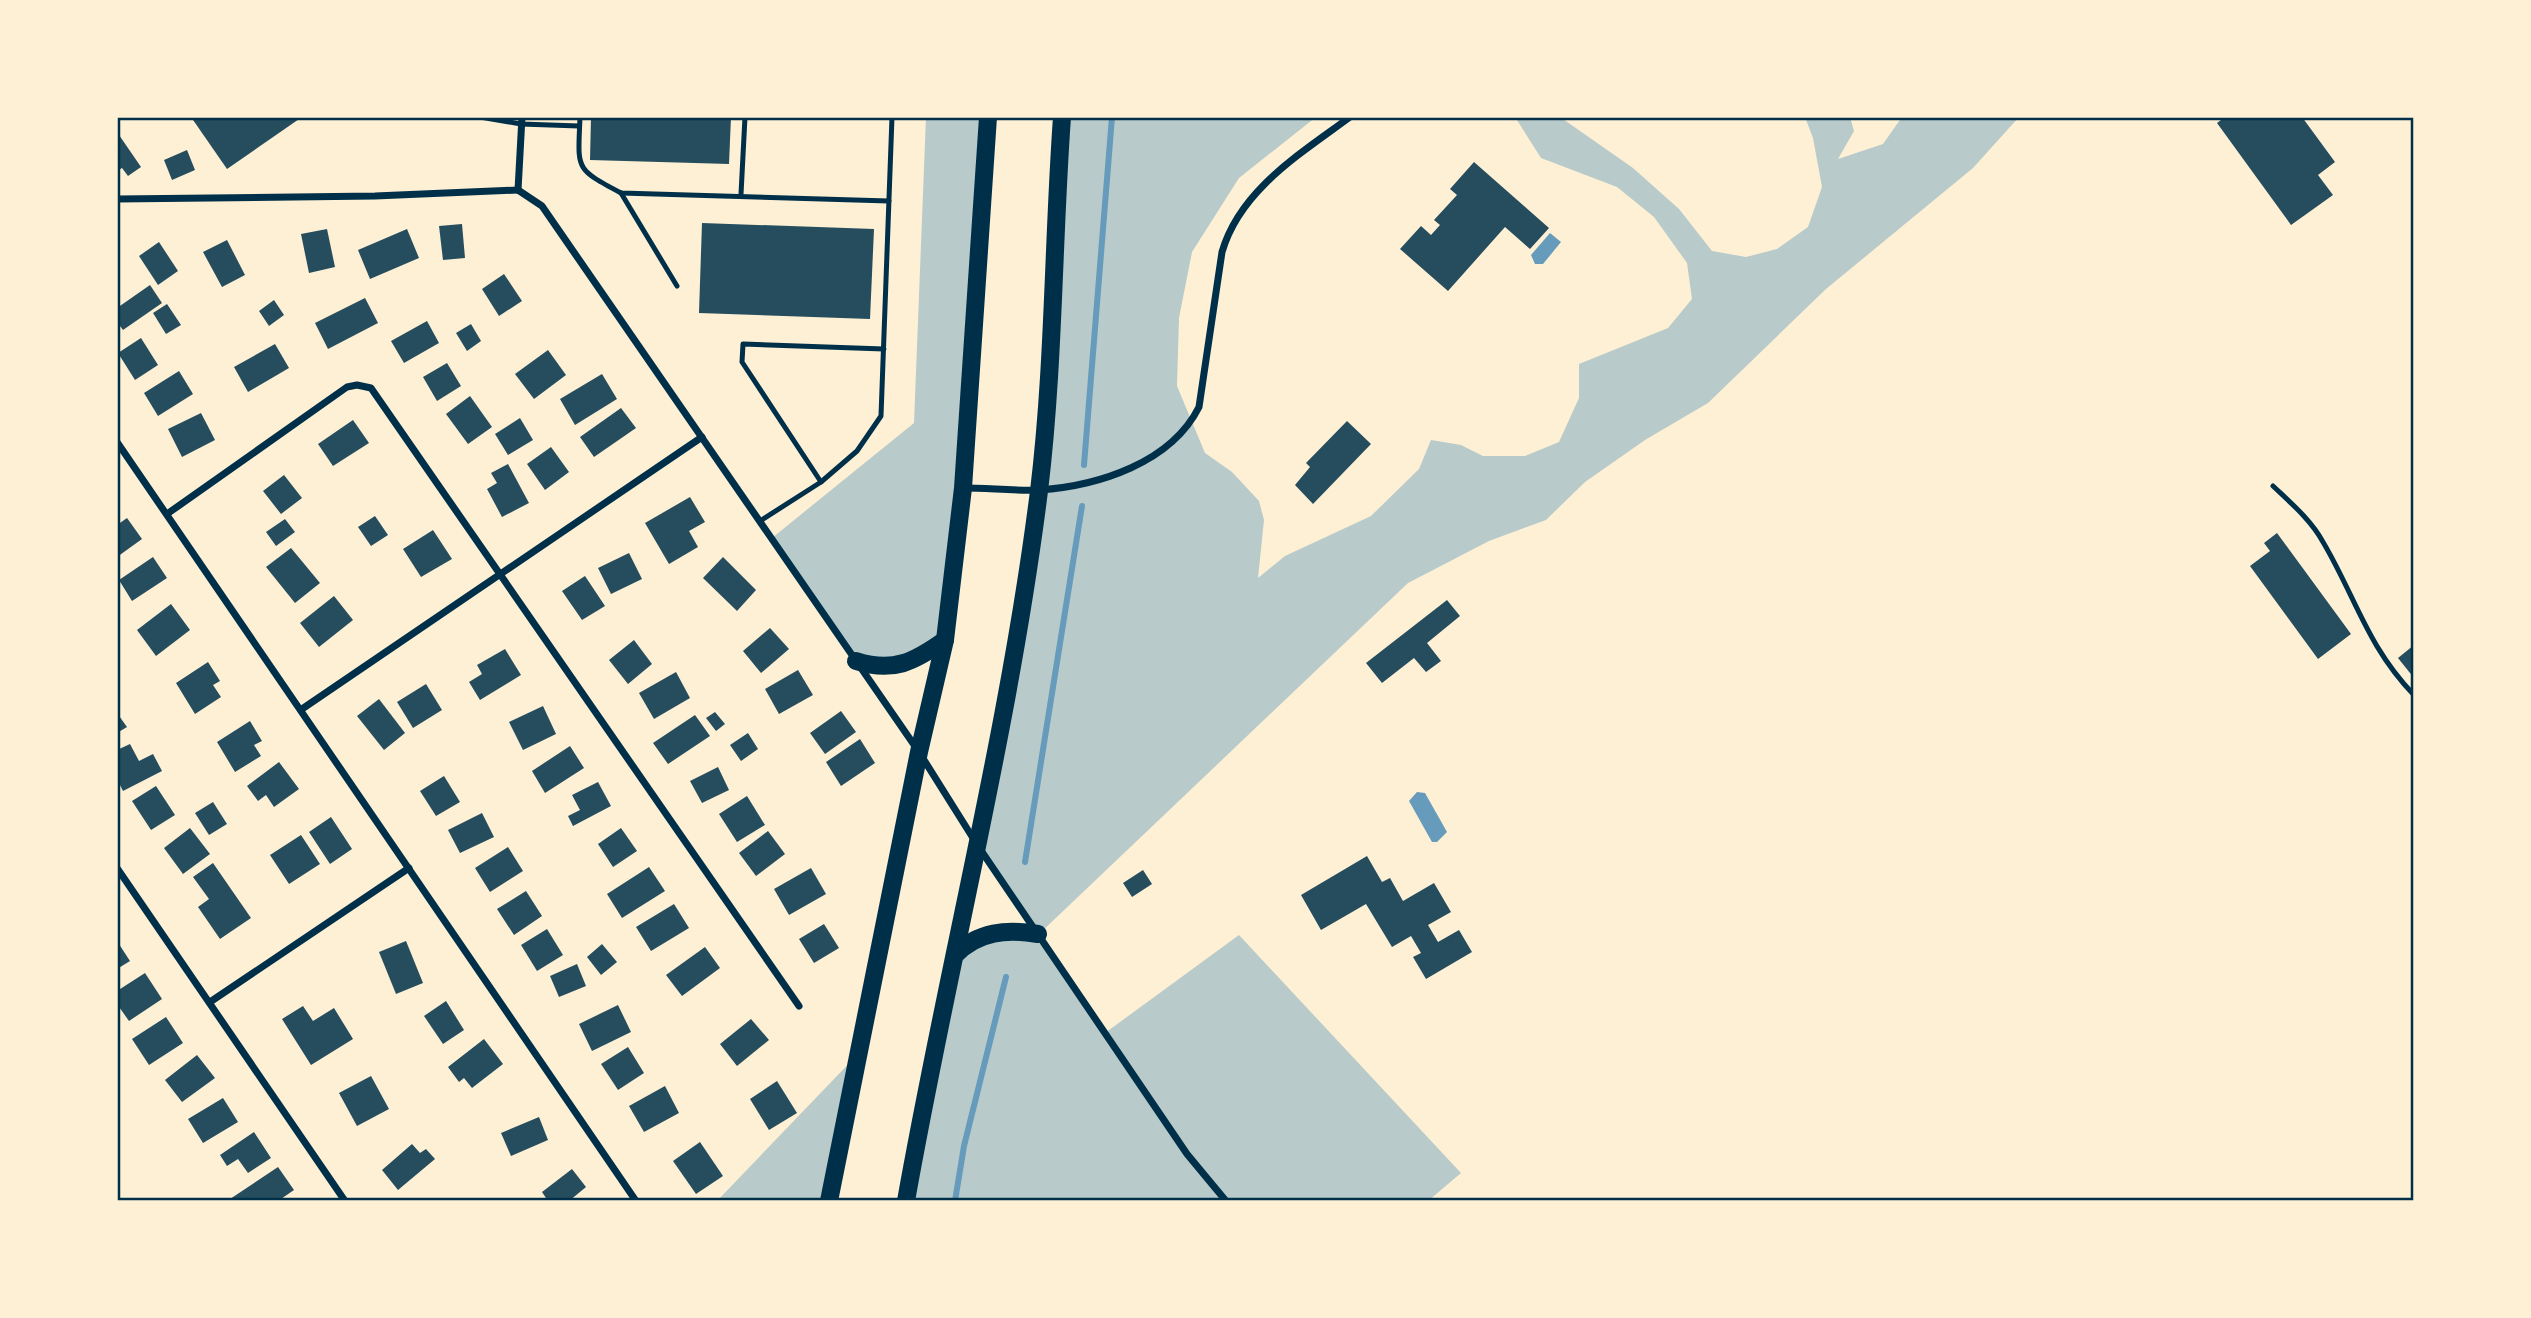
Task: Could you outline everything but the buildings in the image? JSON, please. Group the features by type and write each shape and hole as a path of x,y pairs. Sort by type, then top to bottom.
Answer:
{"main road":[{"path":"829,1201 919,752 945,640 963,488 988,117"},
{"path":"906,1201 978,846 1039,490 1062,117"},
{"path":"856,661 883,667 897,665 927,653 945,640"},
{"path":"955,955 964,945 991,933 1007,931 1038,934"}],"street":[{"path":"963,488 1039,490 1101,479 1157,455 1177,441 1190,425 1199,407 1212,335 1222,252 1229,228 1247,200 1349,117"},
{"path":"518,190 522,121"},
{"path":"117,199 375,197 518,190 542,206 919,752 978,846 1188,1154 1226,1201"},
{"path":"167,514 347,387 357,385 371,388 799,1006"},
{"path":"302,709 702,437"},
{"path":"117,442 636,1201"},
{"path":"117,868 345,1201"},
{"path":"210,1002 409,868"}],"lane":[{"path":"480,117 579,126"},
{"path":"580,117 578,157 586,174 621,193 741,194 889,201"},
{"path":"741,194 745,117"},
{"path":"760,521 821,482 857,451 881,416 892,117"},
{"path":"621,193 677,286"},
{"path":"821,482 742,362 743,344 884,349"},
{"path":"2273,486 2301,513 2322,540 2372,642 2390,669 2414,695"}],"shaded area":[{"path":"926,117 988,117 945,640 922,653 859,666 772,538 914,423"},
{"path":"1068,117 1316,117 1239,178 1192,252 1179,318 1177,386 1205,453 1232,472 1259,501 1264,520 1258,578 1285,556 1371,516 1419,469 1431,440 1461,445 1483,456 1525,456 1559,442 1579,398 1579,364 1668,328 1692,299 1687,263 1654,217 1617,187 1541,158 1515,117 1560,117 1633,168 1679,209 1712,251 1746,257 1777,249 1808,227 1822,187 1813,138 1805,117 1850,117 1854,131 1838,159 1883,144 1902,117 2019,117 1973,168 1826,289 1708,403 1645,440 1585,482 1546,520 1489,541 1408,583 1039,934 1105,1033 1239,935 1461,1173 1428,1201 906,1201 964,945 1037,934 978,846 1022,597"},
{"path":"859,1053 829,1201 717,1201"}],"water":[{"path":"1550,233 1561,242 1543,264 1535,264 1531,255"},
{"path":"1417,792 1425,793 1447,832 1437,842 1432,842 1409,801"}],"waterway":[{"path":"1084,465 1112,117"},
{"path":"1025,862 1082,506"},
{"path":"955,1201 964,1146 1006,977"}]}
